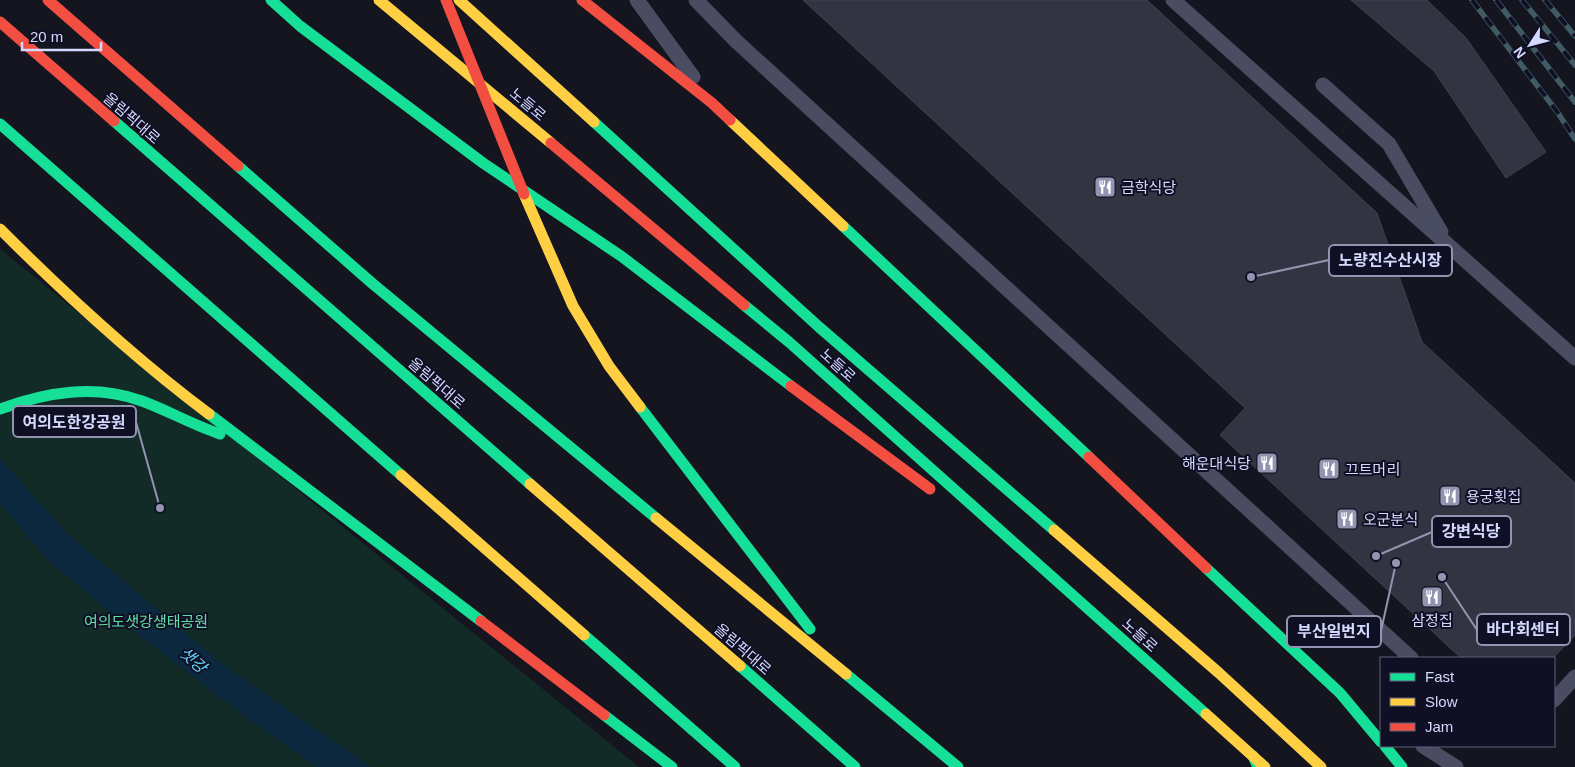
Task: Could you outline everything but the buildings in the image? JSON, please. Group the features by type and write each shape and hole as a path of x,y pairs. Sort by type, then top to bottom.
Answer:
{"main road":[{"path":"48,0 373,284 958,767"},
{"path":"271,0 300,26 475,157 621,256 761,364 937,494"},
{"name":"노들로","path":"379,0 789,342 1256,762 1266,767"},
{"path":"446,0 545,245 573,306 608,366 838,666"},
{"name":"노들로","path":"459,0 819,327 1219,673 1321,767"},
{"path":"582,0 712,103 1340,694 1380,741"},
{"name":"올림픽대로","path":"0,22 855,767"},
{"path":"0,124 735,767"},
{"path":"0,229 70,299 149,369 672,767"},
{"path":"0,409 29,398 61,391 104,390 142,401 196,426 245,442"},
{"path":"961,511 1064,588"},
{"path":"1385,747 1402,767"}],"lane":[{"path":"637,0 712,103"},
{"path":"696,0 736,41 1410,657"},
{"path":"1174,0 1575,358"},
{"path":"1323,85 1389,144 1448,245"},
{"path":"1555,699 1575,677"},
{"path":"1340,694 1380,718"},
{"path":"1425,747 1456,767"}],"green space":[{"name":"여의도샛강생태공원","path":"0,249 639,767 0,767"}],"water":[{"name":"샛강","path":"0,458 67,534 223,665 371,767 316,767 243,715 109,612 47,559 0,504"}],"railway":[{"path":"1472,0 1558,113 1575,139"},
{"path":"1496,0 1575,102"},
{"path":"1522,0 1575,65"},
{"path":"1545,0 1575,36"}],"traffic: fast":[{"path":"271,0 300,26 483,163 621,256 791,386"},
{"path":"114,121 530,484"},
{"path":"594,122 819,327 1054,530"},
{"path":"0,124 401,475"},
{"path":"238,166 373,284 656,518"},
{"path":"843,226 1089,457"},
{"path":"744,305 789,342 1206,714"},
{"path":"0,409 35,398 71,392 106,393 142,401 220,434"},
{"path":"640,407 810,629"},
{"path":"209,414 481,621"},
{"path":"1206,568 1340,693 1380,741"},
{"path":"584,635 735,767"},
{"path":"740,666 855,767"},
{"path":"846,674 958,767"},
{"path":"604,715 672,767"},
{"path":"1386,747 1402,767"},
{"path":"1253,756 1258,767"}],"traffic: slow":[{"path":"379,0 551,143"},
{"path":"459,0 594,122"},
{"path":"730,120 843,226"},
{"path":"524,194 573,306 609,366 640,407"},
{"path":"0,229 101,325 154,371 209,414"},
{"path":"401,475 584,635"},
{"path":"530,484 740,666"},
{"path":"656,518 846,674"},
{"path":"1054,530 1219,673 1321,767"},
{"path":"1206,714 1265,767"}],"traffic: jam":[{"path":"48,0 238,166"},
{"path":"446,0 524,194"},
{"path":"582,0 712,103 730,120"},
{"path":"0,22 114,121"},
{"path":"551,143 744,305"},
{"path":"791,386 930,489"},
{"path":"1089,457 1206,568"},
{"path":"481,621 604,715"}],"place":[{"name":"금학식당","path":"1105,187"},
{"name":"노량진수산시장","path":"1251,277"},
{"name":"해운대식당","path":"1267,463"},
{"name":"끄트머리","path":"1329,469"},
{"name":"용궁횟집","path":"1450,496"},
{"name":"여의도한강공원","path":"160,508"},
{"name":"오군분식","path":"1347,519"},
{"name":"강변식당","path":"1376,556"},
{"name":"부산일번지","path":"1396,563"},
{"name":"바다회센터","path":"1442,577"},
{"name":"삼정집","path":"1432,597"}]}
